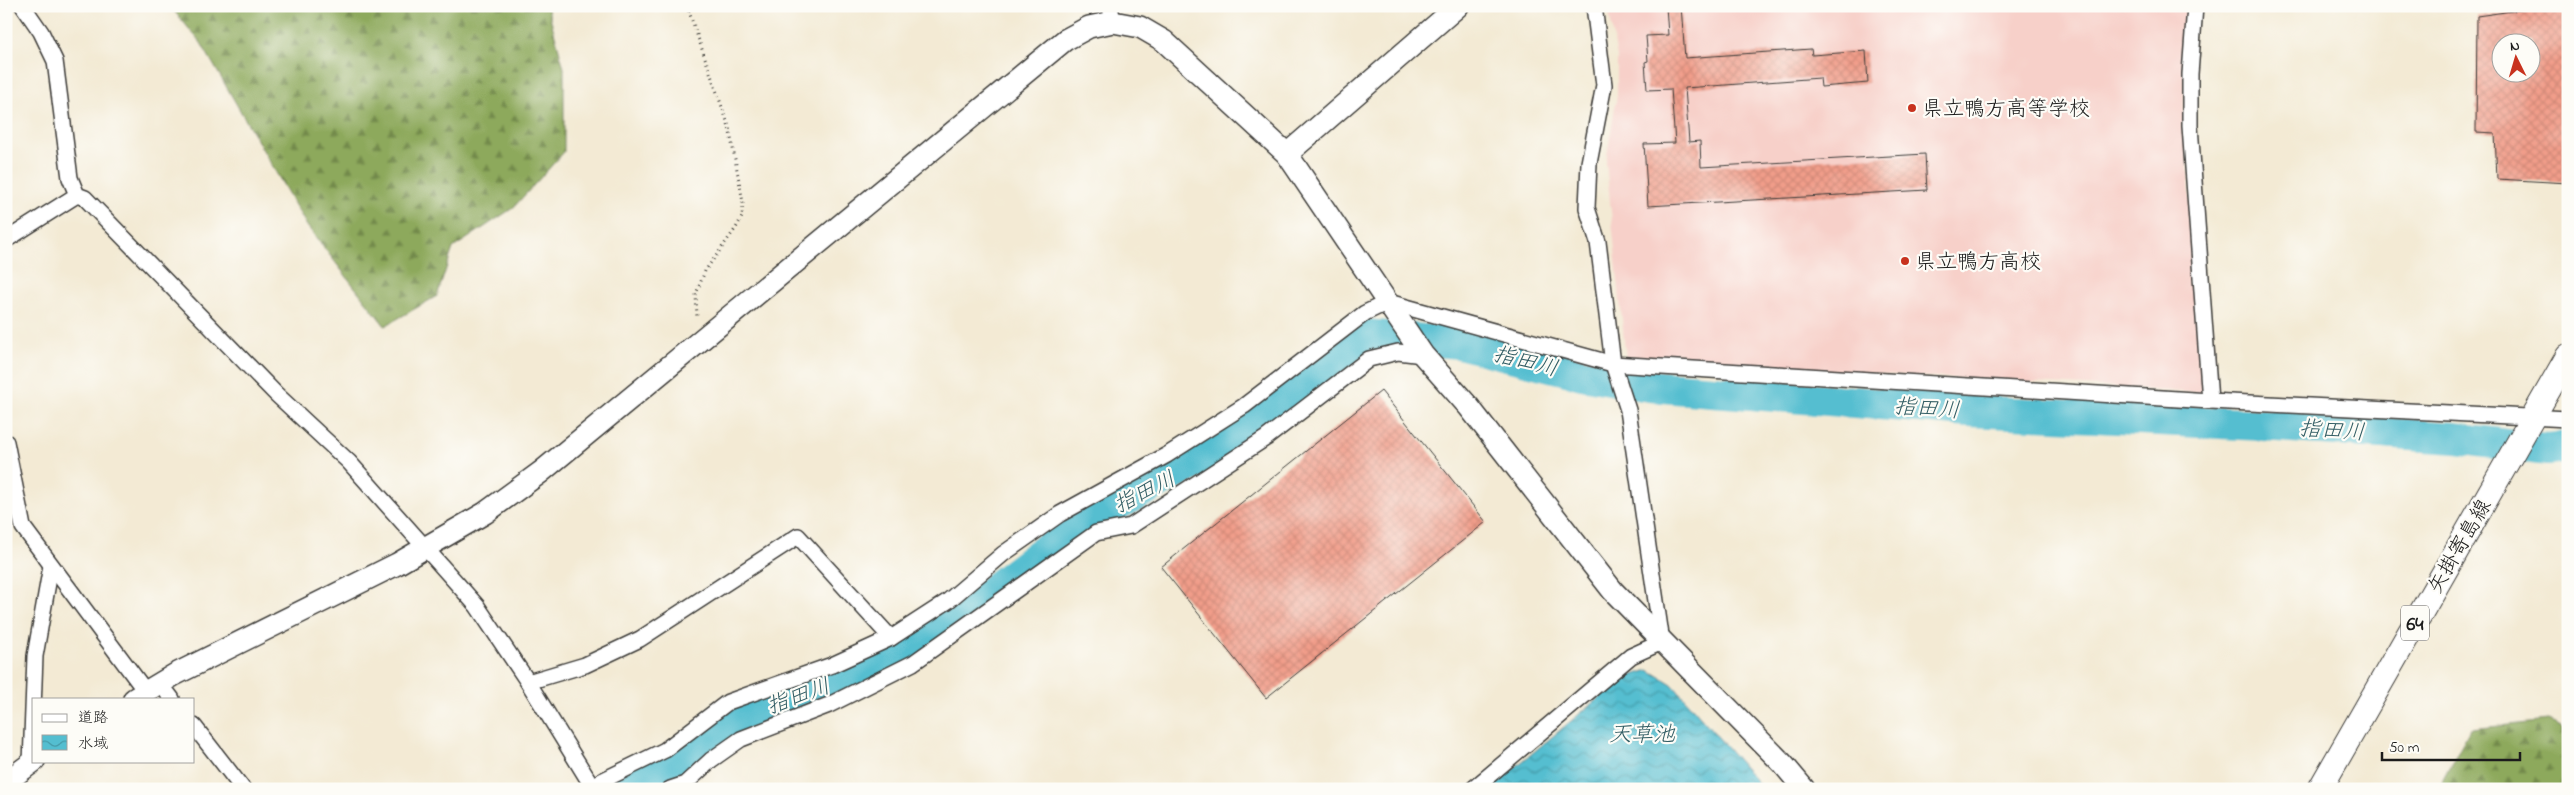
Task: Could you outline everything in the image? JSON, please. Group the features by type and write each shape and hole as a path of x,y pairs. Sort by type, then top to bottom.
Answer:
{"main road":[{"name":"矢掛寄島線","path":"2320,789 2568,356"}],"street":[{"path":"24,6 41,32 55,62 70,178 76,196"},
{"path":"1287,154 1458,6"},
{"path":"1594,6 1604,85 1589,163 1587,208 1598,242 1612,364 1628,410 1662,642"},
{"path":"2195,6 2190,74 2190,126 2210,401"},
{"path":"6,442 23,527 51,566 153,693 397,564 484,513 541,472 1065,40 1112,14 1164,41 1287,154 1424,355 1469,407 1613,591 1783,764 1804,789"},
{"path":"6,240 76,196 85,198 276,394 349,462 477,606 528,682 588,788 665,750 728,702 832,665 891,638 948,601 1003,554 1060,514 1167,456 1236,411 1365,313 1388,302 1612,364 2210,401 2568,419"},
{"path":"670,789 685,784 711,760 741,739 829,705 913,663 1096,533 1131,526 1266,438 1369,358 1398,352 1424,355"},
{"path":"528,682 585,665 640,639 798,536 891,638"},
{"path":"34,698 34,656 51,566"},
{"path":"1473,789 1631,656 1662,642"},
{"path":"195,727 243,789"},
{"path":"6,782 33,762"}],"path":[{"path":"687,6 729,127 743,202 742,217 705,271 696,294 696,316 705,338"}],"shaded area":[{"name":"県立鴨方高校","path":"1608,6 2186,6 2184,108 2203,393 1626,359 1606,162 1617,95 1617,57"}],"green space":[{"path":"170,6 547,6 564,68 564,152 513,208 453,248 437,296 385,326 307,226 201,43"},
{"path":"2548,721 2568,730 2568,789 2438,789 2470,729"}],"water":[{"name":"天草池","path":"1649,670 1672,684 1763,789 1489,789 1623,678"}],"building":[{"path":"1666,6 1681,6 1685,58 1811,49 1812,55 1866,51 1868,83 1821,87 1820,78 1685,88 1689,142 1700,141 1701,167 1925,154 1927,190 1648,206 1644,144 1675,143 1671,89 1647,90 1645,62 1648,61 1646,36 1668,35"},
{"path":"2548,6 2568,6 2568,183 2497,179 2495,133 2476,132 2477,16"},
{"path":"1381,391 1486,522 1266,698 1161,567"}],"waterway":[{"name":"指田川","path":"616,789 675,767 736,717 886,663 965,611 1076,526 1227,447 1365,335 1459,343 1582,374 1649,386 1969,411 2262,425 2455,438 2547,450 2568,448"}],"place":[{"name":"県立鴨方高等学校","path":"1912,108"},
{"name":"県立鴨方高校","path":"1905,261"}]}
